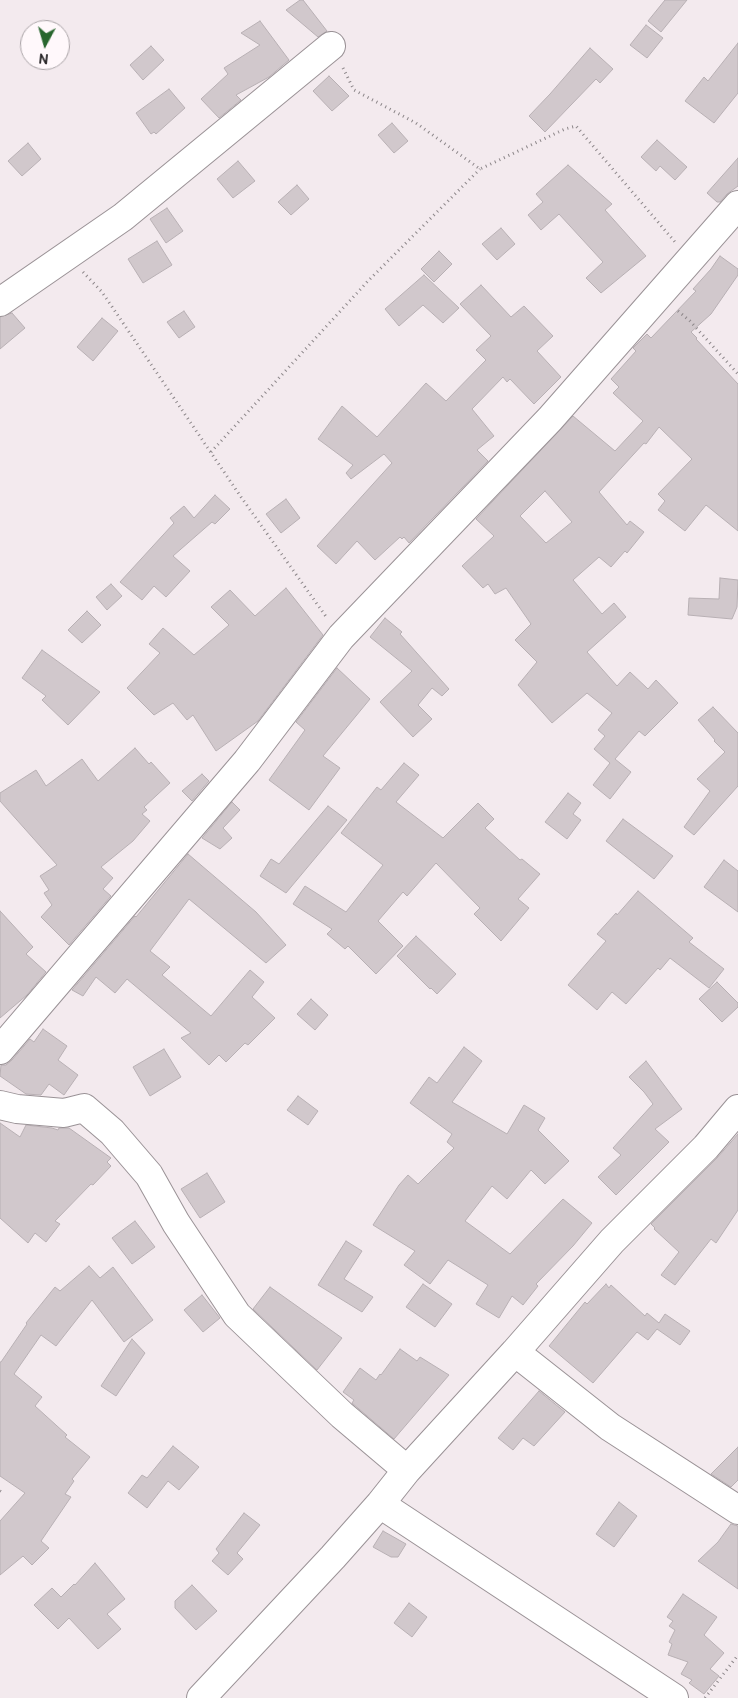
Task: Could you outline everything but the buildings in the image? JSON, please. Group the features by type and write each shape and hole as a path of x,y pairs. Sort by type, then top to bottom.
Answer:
{"street":[{"path":"0,302 123,217 331,46"},
{"path":"0,1050 247,761 341,637 550,419 738,204"},
{"path":"0,1105 17,1109 64,1113 84,1108 112,1132 149,1175 176,1223 237,1315 342,1416 407,1470"},
{"path":"201,1698 333,1557 407,1470 515,1352 612,1241 706,1147 738,1109"},
{"path":"515,1352 610,1426 738,1510"},
{"path":"380,1504 674,1698"}],"path":[{"path":"331,46 354,90 416,124 480,169"},
{"path":"211,452 368,281 480,169 565,129 576,126 690,260"},
{"path":"67,256 102,292 211,452 341,637"},
{"path":"659,295 690,321 738,374"},
{"path":"705,1698 738,1655"}]}
